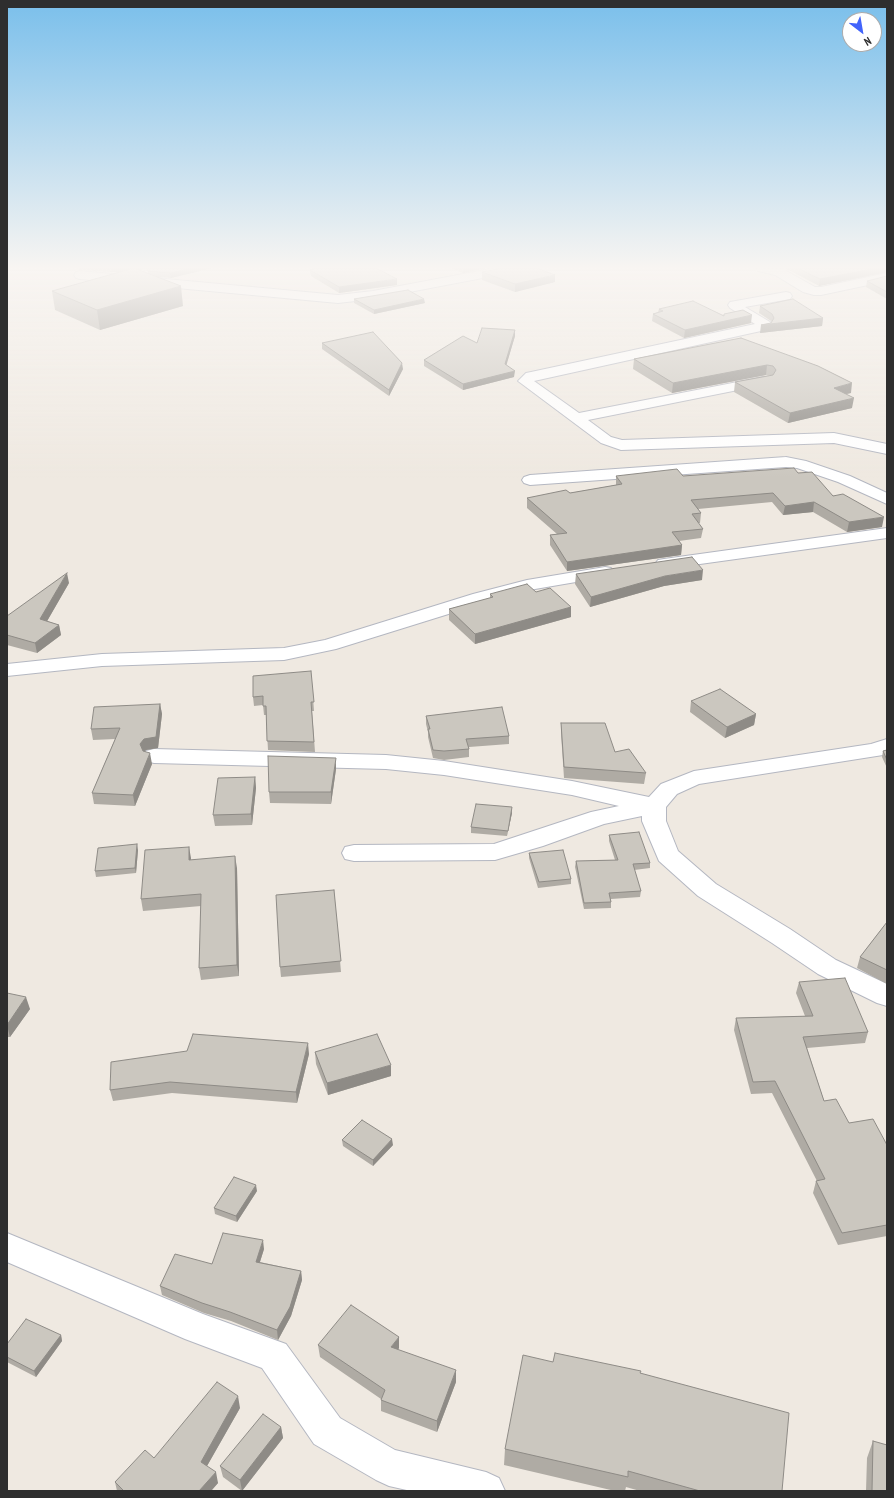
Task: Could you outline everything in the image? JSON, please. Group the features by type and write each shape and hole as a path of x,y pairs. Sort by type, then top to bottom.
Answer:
{"street":[{"path":"714,338 531,376 525,381 606,440 621,445 834,438 887,449"},
{"path":"576,418 766,380"},
{"path":"530,480 786,462 800,464 844,479 887,499"},
{"path":"643,567 887,533"},
{"path":"7,670 102,660 284,654 329,645 480,598 528,586 619,570"},
{"path":"354,853 495,852 599,817 654,806 669,789 694,778 875,750 887,746"},
{"path":"154,756 378,762 444,768 572,788 654,806"},
{"path":"654,806 654,821 668,855 707,890 781,936 827,967 887,996"},
{"path":"7,1247 198,1328 274,1356 327,1431 389,1466 486,1491"}],"building":[{"path":"346,338 379,338 402,363 389,390 322,343"},
{"path":"460,338 467,338 477,343 479,338 513,338 505,364 515,371 463,384 424,360"},
{"path":"741,338 818,366 852,383 834,388 854,398 790,413 735,382 773,375 776,370 773,366 767,365 673,383 634,359"},
{"path":"794,468 798,473 812,472 833,496 843,494 884,517 849,522 814,502 785,506 773,493 691,500 701,513 692,514 703,529 672,532 682,545 567,562 550,535 567,533 527,498 566,490 570,493 622,484 616,476 677,469 683,476"},
{"path":"692,557 703,570 665,576 591,597 576,574"},
{"path":"67,573 40,619 59,625 35,643 7,635 7,616"},
{"path":"527,584 536,592 550,588 571,607 475,634 449,609 493,597 490,594"},
{"path":"311,671 314,702 311,702 314,742 267,741 266,706 263,706 263,696 253,697 253,676"},
{"path":"720,689 756,714 727,727 691,701"},
{"path":"160,704 156,737 144,739 140,744 143,751 150,753 133,795 92,793 120,728 91,729 94,707"},
{"path":"502,707 509,736 466,739 469,749 444,751 433,750 428,729 430,729 426,716"},
{"path":"561,723 605,723 615,752 629,749 646,773 564,767"},
{"path":"887,750 887,760 883,751"},
{"path":"268,756 336,758 331,792 269,792"},
{"path":"255,777 251,814 213,815 218,778"},
{"path":"476,804 512,807 508,831 471,827"},
{"path":"639,832 650,863 633,864 641,891 609,893 611,902 584,903 576,861 618,860 609,835"},
{"path":"137,844 135,868 95,871 98,848"},
{"path":"189,847 189,860 235,856 237,965 199,968 201,894 141,899 145,850"},
{"path":"563,850 571,879 539,882 529,853"},
{"path":"334,890 341,961 280,967 276,895"},
{"path":"887,922 887,970 860,957"},
{"path":"845,978 868,1032 803,1037 824,1101 836,1099 849,1123 873,1119 887,1145 887,1225 842,1233 816,1181 825,1179 775,1081 753,1082 736,1018 813,1016 799,982"},
{"path":"7,993 26,997 7,1025"},
{"path":"193,1034 308,1043 296,1092 170,1082 110,1090 111,1062 187,1051"},
{"path":"377,1034 391,1065 327,1083 315,1052"},
{"path":"362,1120 392,1139 373,1160 342,1140"},
{"path":"234,1177 256,1185 236,1216 214,1208"},
{"path":"223,1233 263,1240 256,1262 301,1271 290,1307 277,1330 160,1286 175,1254 212,1264"},
{"path":"351,1305 399,1337 391,1347 456,1370 437,1421 381,1400 385,1390 318,1345"},
{"path":"26,1319 61,1335 34,1371 7,1357 7,1344"},
{"path":"555,1353 641,1371 640,1373 789,1413 782,1491 700,1491 628,1471 628,1477 505,1449 523,1355 553,1362"},
{"path":"217,1382 238,1396 201,1462 216,1472 199,1491 124,1491 115,1482 145,1450 154,1458"},
{"path":"263,1414 281,1427 240,1480 220,1466"},
{"path":"873,1441 887,1445 887,1491 872,1491"}]}
